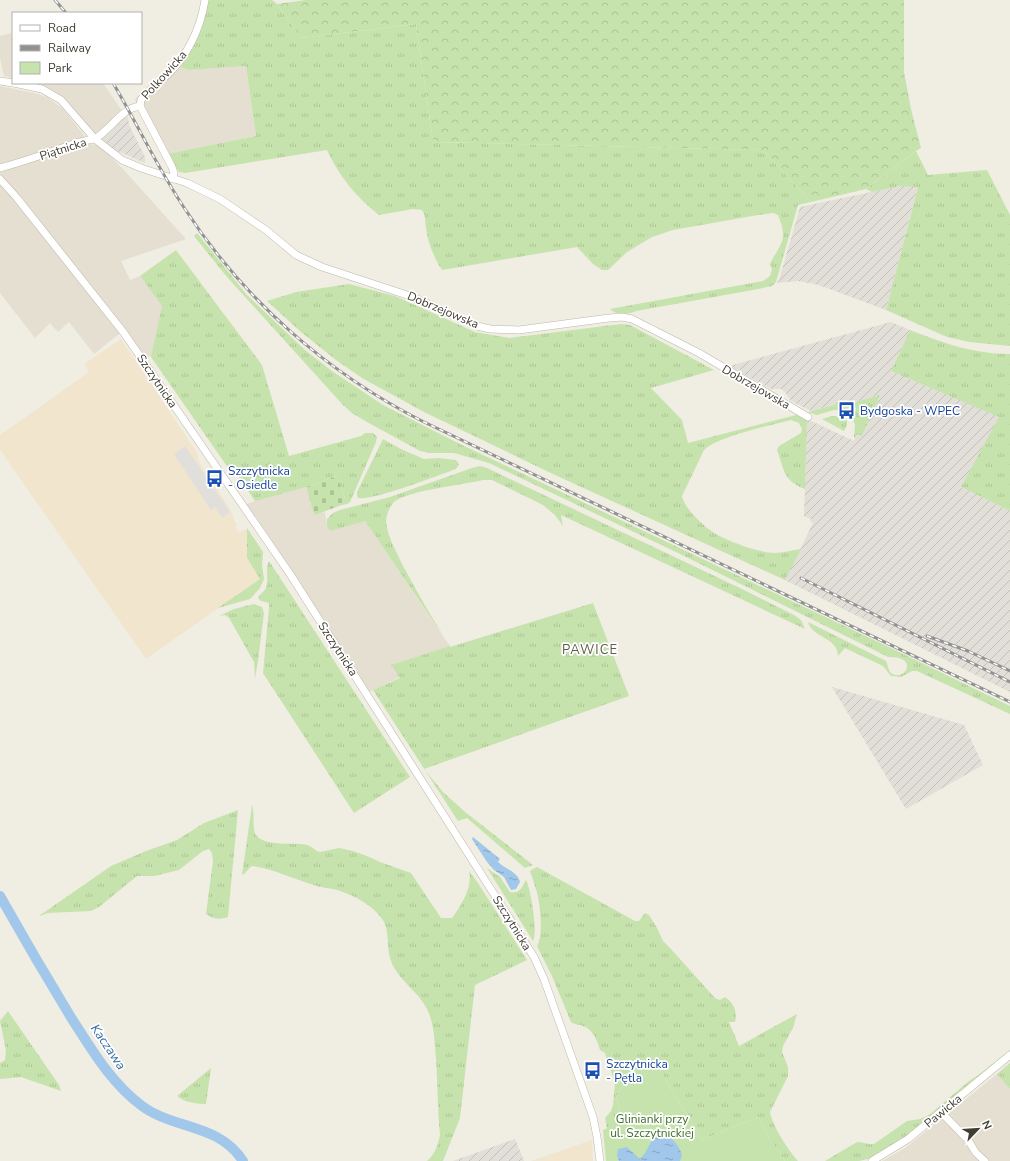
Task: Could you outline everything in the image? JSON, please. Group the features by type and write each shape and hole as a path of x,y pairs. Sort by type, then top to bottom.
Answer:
{"street":[{"name":"Polkowicka","path":"140,106 143,97 170,72 185,55 199,28 204,0"},
{"name":"Dobrzejowska","path":"0,81 12,83"},
{"name":"Dobrzejowska","path":"19,84 42,89 61,100 95,139 122,160 187,183 220,199 266,230 296,255 322,267 410,296 477,326 490,329 519,330 610,318 632,318 699,353 808,417"},
{"name":"Piątnicka","path":"0,168 35,158 86,140 95,139 129,110 136,106 140,106"},
{"path":"140,106 172,167 174,173 173,179"},
{"name":"Szczytnicka","path":"0,179 17,198 124,333 290,574 534,957 544,979 593,1117 600,1161"},
{"name":"Pawicka","path":"872,1161 908,1139 1010,1055"},
{"path":"942,1112 968,1140 976,1153 985,1161"}],"shaded area":[{"path":"11,33 12,78 4,76 0,58 0,36"},
{"path":"172,64 189,70 246,66 256,136 163,156 135,99"},
{"path":"40,84 104,84 122,111 96,134 94,134 66,99"},
{"path":"0,86 47,97 63,109 91,144 99,145 122,168 186,239 121,261 130,280 140,276 162,306 152,356 146,358 125,329 94,354 69,322 58,332 50,323 35,338 0,293"},
{"path":"128,117 129,125 145,157 145,163 115,150 102,139 102,137 121,119"},
{"path":"900,186 918,186 886,310 814,284 798,281 777,283 800,207"},
{"path":"891,322 910,330 891,371 1000,417 961,487 1010,511 1010,692 785,580 813,523 810,521 811,519 804,516 807,419 854,441 857,434 862,436 880,395 841,406 841,403 811,411 791,401 781,389 771,389 729,366"},
{"path":"121,339 198,454 198,459 202,467 229,507 237,526 235,527 239,533 247,528 247,558 260,579 146,659 0,450 0,435 89,372 84,364"},
{"path":"185,446 230,512 222,518 215,507 211,510 174,454"},
{"path":"306,487 314,515 325,512 327,526 365,521 450,647 391,665 400,677 365,694 240,507 259,499"},
{"path":"832,687 964,725 983,765 906,809"},
{"path":"997,1074 1010,1089 1010,1161 882,1161 905,1148"},
{"path":"515,1139 524,1161 453,1161"},
{"path":"592,1140 593,1161 531,1161"}],"green space":[{"path":"208,0 272,0 277,4 301,38 416,24 433,142 763,150 811,202 798,205 776,282 772,286 629,313 622,314 610,309 763,281 770,276 772,269 770,264 780,247 783,238 778,215 773,213 758,215 673,230 652,237 627,252 608,270 602,270 593,264 577,247 442,270 430,245 425,216 422,210 413,209 379,215 349,186 337,169 327,150 185,173 179,172 168,154 256,136 246,66 189,70 180,67 191,51 199,35"},
{"path":"306,0 904,0 904,72 911,109 921,148 866,189 811,202 763,150 433,142 416,24 301,38 277,4"},
{"path":"916,151 928,175 987,170 1010,215 1010,346 969,342 947,337 886,310 918,187 900,186 872,192 866,189"},
{"path":"197,233 247,295 305,350 332,371 383,405 460,444 1010,706 1010,714 917,671 912,671 901,677 891,676 883,666 845,648 838,656 834,645 814,631 808,622 886,661 891,673 901,675 907,668 907,664 904,660 888,657 678,553 489,463 454,453 429,453 420,451 367,422 352,413 343,405 227,277 194,236"},
{"path":"176,250 262,365 289,456 361,436 365,433 373,433 377,437 350,502 347,504 337,476 306,487 255,501 236,473 231,472 151,357 162,306 140,276"},
{"path":"349,284 395,296 475,332 509,338 621,324 630,325 714,370 651,388 682,420 688,443 796,415 807,419 805,489 792,482 785,474 777,450 779,446 801,433 802,429 799,423 791,420 732,436 711,445 704,450 682,496 691,512 701,523 711,531 729,540 752,549 774,553 801,549 785,580 555,475 424,412 362,378 336,360 301,332 267,301 296,292"},
{"path":"910,330 971,350 997,354 1010,354 1010,511 961,487 999,417 891,371"},
{"path":"880,395 862,436 857,434 855,438 855,425 852,417 856,409 853,406 849,407 846,411 834,410 817,415 808,412 841,403 841,406"},
{"path":"832,416 842,417 847,421 844,431 822,419"},
{"path":"383,439 424,459 439,458 456,460 459,464 456,469 406,487 377,496 358,498 357,492"},
{"path":"480,466 794,615 801,620 805,629 561,515 563,526 555,515 543,505 492,480 483,480 411,494 394,502 388,511 386,521 396,552 444,638 365,521 330,531 327,526 327,519 333,513 340,510 390,497"},
{"path":"337,476 347,504 314,515 306,487"},
{"path":"247,528 263,552 262,565 264,579 260,588 250,599 218,608 260,579 247,558"},
{"path":"269,561 410,777 354,813 263,673 269,603 261,601 258,598 266,588 267,567"},
{"path":"593,603 629,696 424,769 373,690 400,678 391,665"},
{"path":"254,604 262,607 264,613 255,678 254,662 229,618 225,615 219,616 234,609"},
{"path":"425,770 443,792 465,812 533,865 525,868 467,818 458,821"},
{"path":"252,805 255,833 260,839 272,843 307,845 320,852 339,848 353,851 411,873 441,918 452,918 459,908 468,890 470,877 469,871 527,960 475,985 460,1118 443,1161 427,1161 436,1149 440,1135 436,1058 432,1023 427,1009 419,997 394,968 391,961 387,931 384,922 370,906 344,892 317,886 261,867 253,866 242,875"},
{"path":"238,810 228,917 217,918 206,914 213,861 212,853 209,849 203,851 179,870 154,876 137,876 99,907 91,911 48,913 39,916 111,866 177,840 204,823"},
{"path":"537,867 635,921 639,921 645,913 649,915 663,941 715,998 720,1000 725,997 732,1004 736,1018 735,1022 729,1022 739,1046 797,1014 793,1028 783,1046 782,1052 788,1067 788,1076 770,1112 781,1138 798,1161 785,1161 771,1141 758,1117 702,1140 654,1061 644,1060 636,1067 616,1096 620,1109 615,1131 607,1129 605,1118 611,1111 613,1105 615,1083 605,1053 600,1050 598,1043 590,1030 571,1022 552,976 537,946 541,927 540,910 530,871"},
{"path":"487,868 500,877 510,892 519,891 526,880 530,892 533,911 535,929 533,941"},
{"path":"8,1011 59,1085 61,1091 21,1077 0,1079 0,1063 5,1060 6,1050 0,1021"},
{"path":"1010,1050 1010,1052 916,1130 878,1155 859,1161 825,1161 857,1142 874,1144 907,1121 920,1119 929,1115 969,1081"},
{"name":"Glinianki przy ul. Szczytnickiej","path":"644,1060 654,1061 702,1140 758,1117 771,1141 785,1161 606,1161 603,1130 608,1128 615,1131 620,1109 616,1096 636,1067"},
{"path":"1010,1063 1010,1089 997,1074"},
{"path":"211,1068 206,1104 186,1101 177,1096"}],"water":[{"path":"473,837 500,859 498,862 517,876 520,882 516,889 511,890 504,877 494,870 487,862 472,839"},
{"path":"663,1134 672,1139 677,1145 682,1155 680,1161 619,1161 617,1155 618,1149 627,1147 640,1159 651,1142"}],"waterway":[{"name":"Kaczawa","path":"0,896 72,1019 103,1066 121,1087 142,1106 155,1114 209,1133 221,1140 233,1149 243,1161"}],"railway":[{"path":"55,0 65,12"},
{"path":"114,84 175,194 208,242 234,274 290,331 321,357 354,381 388,403 424,422 1010,702"},
{"path":"801,578 1010,682"},
{"path":"927,636 968,651 1010,671"}],"place":[{"name":"Bydgoska - WPEC","path":"847,411"},
{"name":"Szczytnicka - Osiedle","path":"215,478"},
{"name":"Szczytnicka - Pętla","path":"593,1071"}],"district":[{"name":"PAWICE","path":"590,650"}]}
